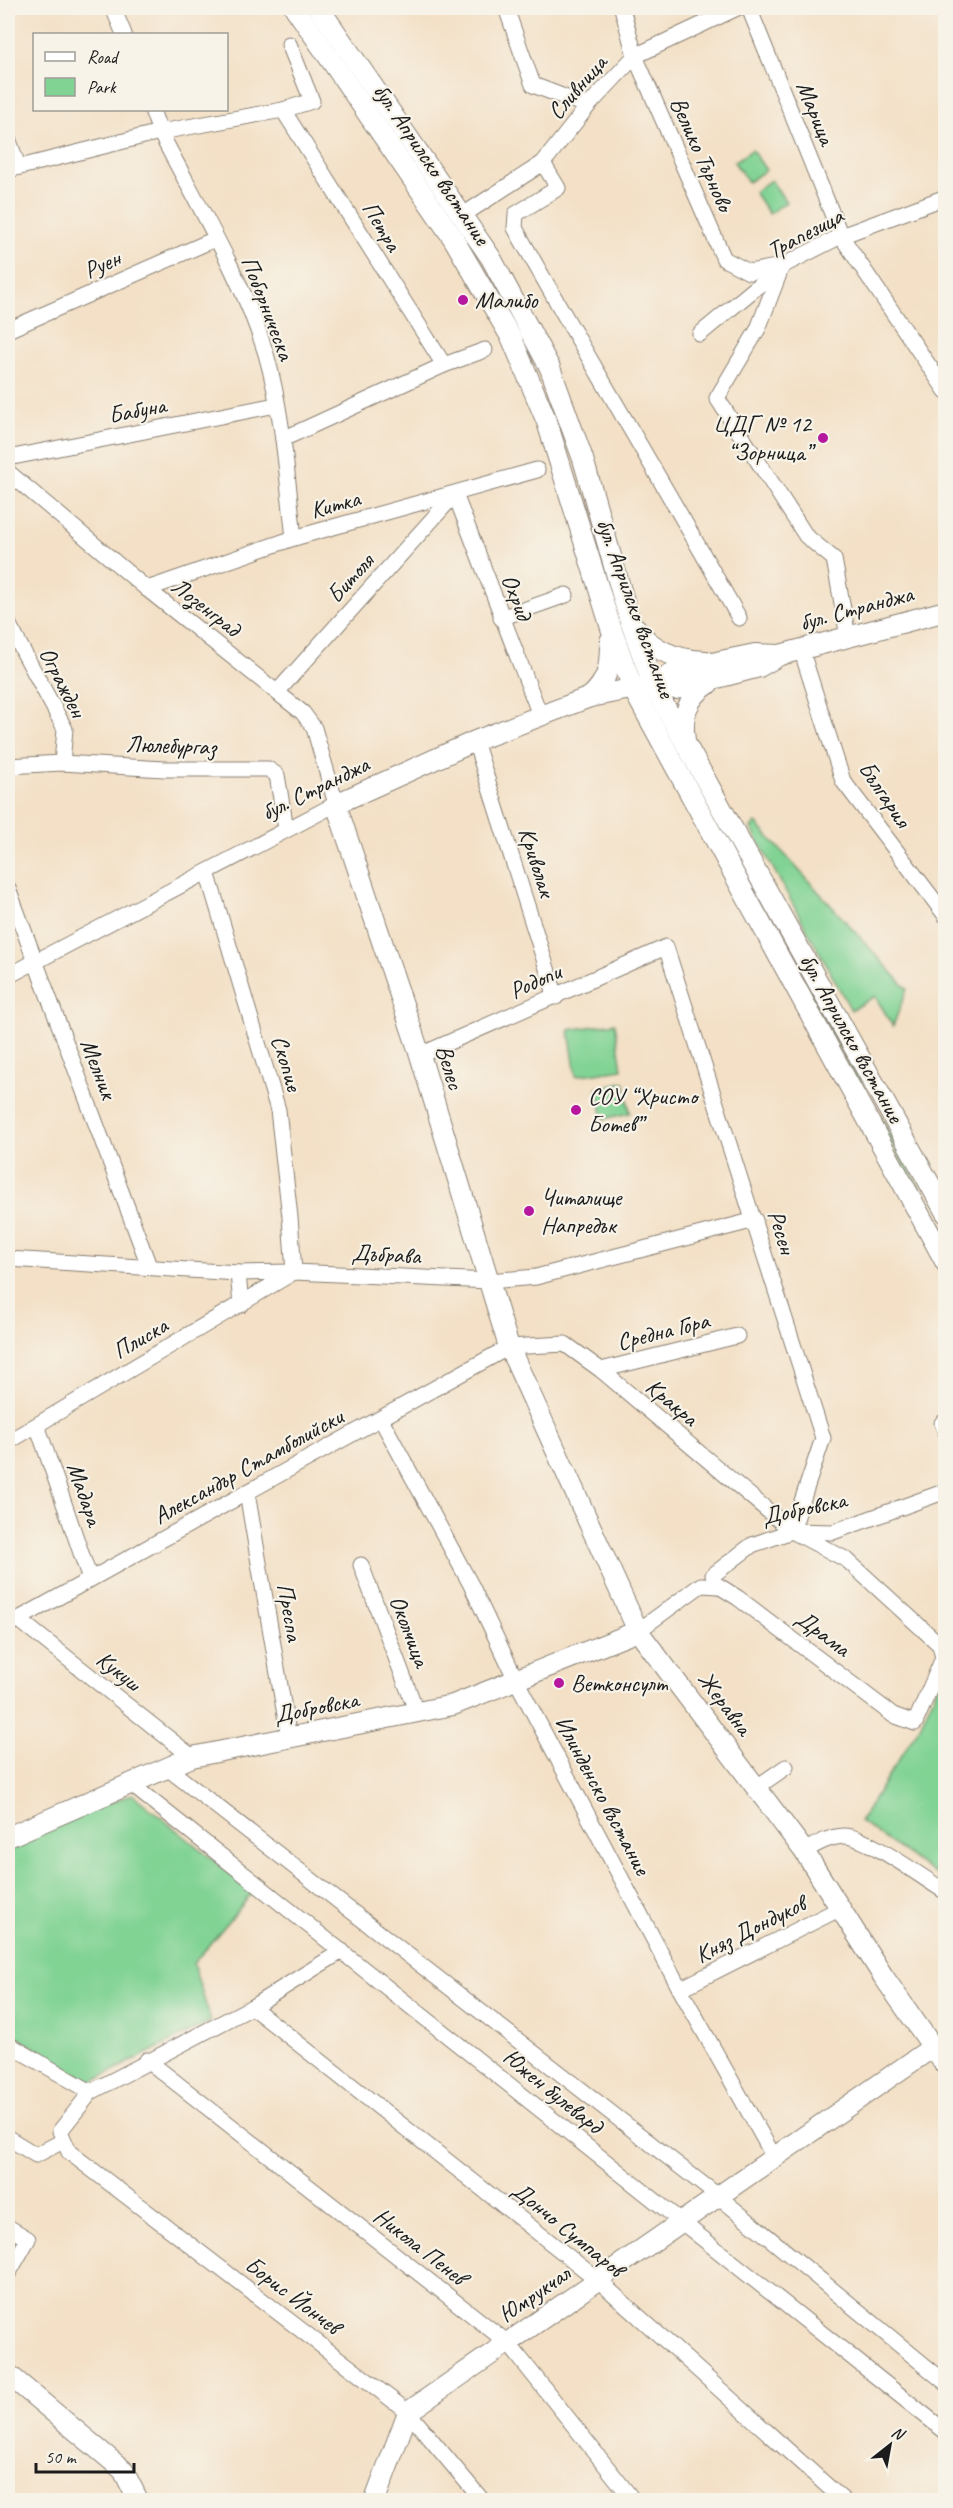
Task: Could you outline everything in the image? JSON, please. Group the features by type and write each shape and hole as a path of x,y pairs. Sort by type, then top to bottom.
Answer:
{"street":[{"path":"113,8 124,33"},
{"name":"бул. Априлско въстание","path":"295,8 453,238 512,339 547,422 611,628 633,689 945,1263"},
{"name":"бул. Априлско въстание","path":"319,8 491,258 550,368 583,459 629,618 657,684 686,743 945,1213"},
{"path":"506,8 533,85 588,106"},
{"name":"Велико Търново","path":"622,8 635,56 724,259 749,272 782,266"},
{"name":"Сливница","path":"463,215 543,163 588,106 635,56 737,8"},
{"name":"Марица","path":"749,8 841,236 945,391"},
{"path":"8,138 13,168 160,132 283,110 312,102 289,44"},
{"name":"Петра","path":"283,110 444,365"},
{"name":"Поборническа","path":"152,111 160,132 242,289 266,355 283,439 294,538"},
{"path":"543,163 558,188 516,214 515,228 597,375 671,497 739,618"},
{"name":"Трапезица","path":"700,334 782,266 841,236 945,197"},
{"name":"Руен","path":"8,330 215,239"},
{"path":"782,266 758,329 717,398 807,536 834,559 848,637"},
{"path":"283,439 444,365 485,350"},
{"name":"Бабуна","path":"8,458 276,405"},
{"name":"Китка","path":"147,589 294,538 537,470"},
{"name":"Лозенград","path":"8,472 147,589 303,713 314,729 336,804"},
{"name":"Охрид","path":"455,494 540,715"},
{"name":"Битоля","path":"278,691 455,494"},
{"path":"501,618 566,595"},
{"name":"бул. Странджа","path":"8,976 33,960 336,804 475,741 540,715 591,698 657,684 670,674 759,667 780,655 945,611"},
{"path":"629,618 650,644 664,652 718,670 687,705 683,726 686,743"},
{"name":"Огражден","path":"8,623 66,729 62,763"},
{"path":"591,698 609,674 611,628"},
{"name":"България","path":"801,649 843,781 945,916"},
{"name":"Криволак","path":"475,741 556,997"},
{"name":"Люлебургаз","path":"8,766 62,763 164,769 268,770 277,775 286,829"},
{"name":"Велес","path":"336,804 420,1055 509,1347"},
{"name":"Скопие","path":"207,872 278,1110 294,1272"},
{"name":"Мелник","path":"8,888 149,1266"},
{"name":"Родопи","path":"420,1055 666,947"},
{"name":"Ресен","path":"666,947 823,1438 792,1532"},
{"name":"Дъбрава","path":"8,1259 237,1273 294,1272 489,1281 536,1277 755,1220"},
{"name":"Плиска","path":"8,1442 294,1272"},
{"path":"237,1273 241,1305"},
{"name":"Средна Гора","path":"601,1371 737,1336"},
{"name":"Кракра","path":"509,1347 565,1344 601,1371 792,1532 847,1560 940,1645 943,1658 915,1723"},
{"name":"Александър Стамболийски","path":"13,1622 509,1347"},
{"name":"Жеравна","path":"509,1347 638,1631 804,1851 883,1976 945,2066"},
{"name":"Илинденско въстание","path":"381,1419 471,1585 516,1680 680,1989 774,2157"},
{"name":"Мадара","path":"37,1425 90,1579"},
{"name":"Добровска","path":"8,1838 192,1757 453,1705 638,1631 752,1545 792,1532 833,1532 945,1491"},
{"name":"Преспа","path":"247,1493 289,1738"},
{"name":"Околчица","path":"360,1565 417,1713"},
{"name":"Драма","path":"707,1580 738,1598 893,1715 915,1723"},
{"name":"Кукуш","path":"13,1622 192,1757"},
{"path":"166,1767 945,2383"},
{"path":"757,1787 786,1767"},
{"name":"Южен булевард","path":"132,1785 685,2220 945,2432"},
{"path":"804,1851 827,1838 846,1836 864,1840 945,1892"},
{"name":"Княз Дондуков","path":"680,1989 841,1908"},
{"path":"8,2138 36,2155 63,2141 60,2131 91,2092 147,2060 252,2007 342,1951"},
{"name":"Дончо Сумпаров","path":"252,2007 598,2280 843,2500"},
{"path":"8,2044 91,2092"},
{"path":"713,2200 933,2047"},
{"name":"Никола Пенев","path":"147,2060 508,2343 633,2500"},
{"name":"Борис Йончев","path":"63,2141 69,2152 408,2412 482,2500"},
{"name":"Юмрукчал","path":"408,2412 713,2200"},
{"path":"8,2227 28,2239 8,2274"},
{"path":"8,2374 123,2470 138,2500"},
{"path":"375,2500 408,2412"}],"green space":[{"path":"752,150 766,170 748,182 734,162"},
{"path":"771,180 786,202 769,214 754,192"},
{"path":"664,726 945,1233 945,1242"},
{"path":"756,823 907,989 893,1026 875,996 851,1010 751,828"},
{"path":"615,1023 622,1069 576,1076 569,1030"},
{"path":"624,1082 630,1113 603,1119 597,1088"},
{"path":"945,1670 945,1881 860,1821 920,1726"},
{"path":"132,1794 253,1892 193,1964 211,2021 91,2082 8,2032 8,1846"}],"place":[{"name":"Малибо","path":"463,300"},
{"name":"ЦДГ № 12 “Зорница”","path":"823,438"},
{"name":"СОУ “Христо Ботев”","path":"576,1110"},
{"name":"Читалище Напредък","path":"529,1211"},
{"name":"Ветконсулт","path":"559,1683"}]}
